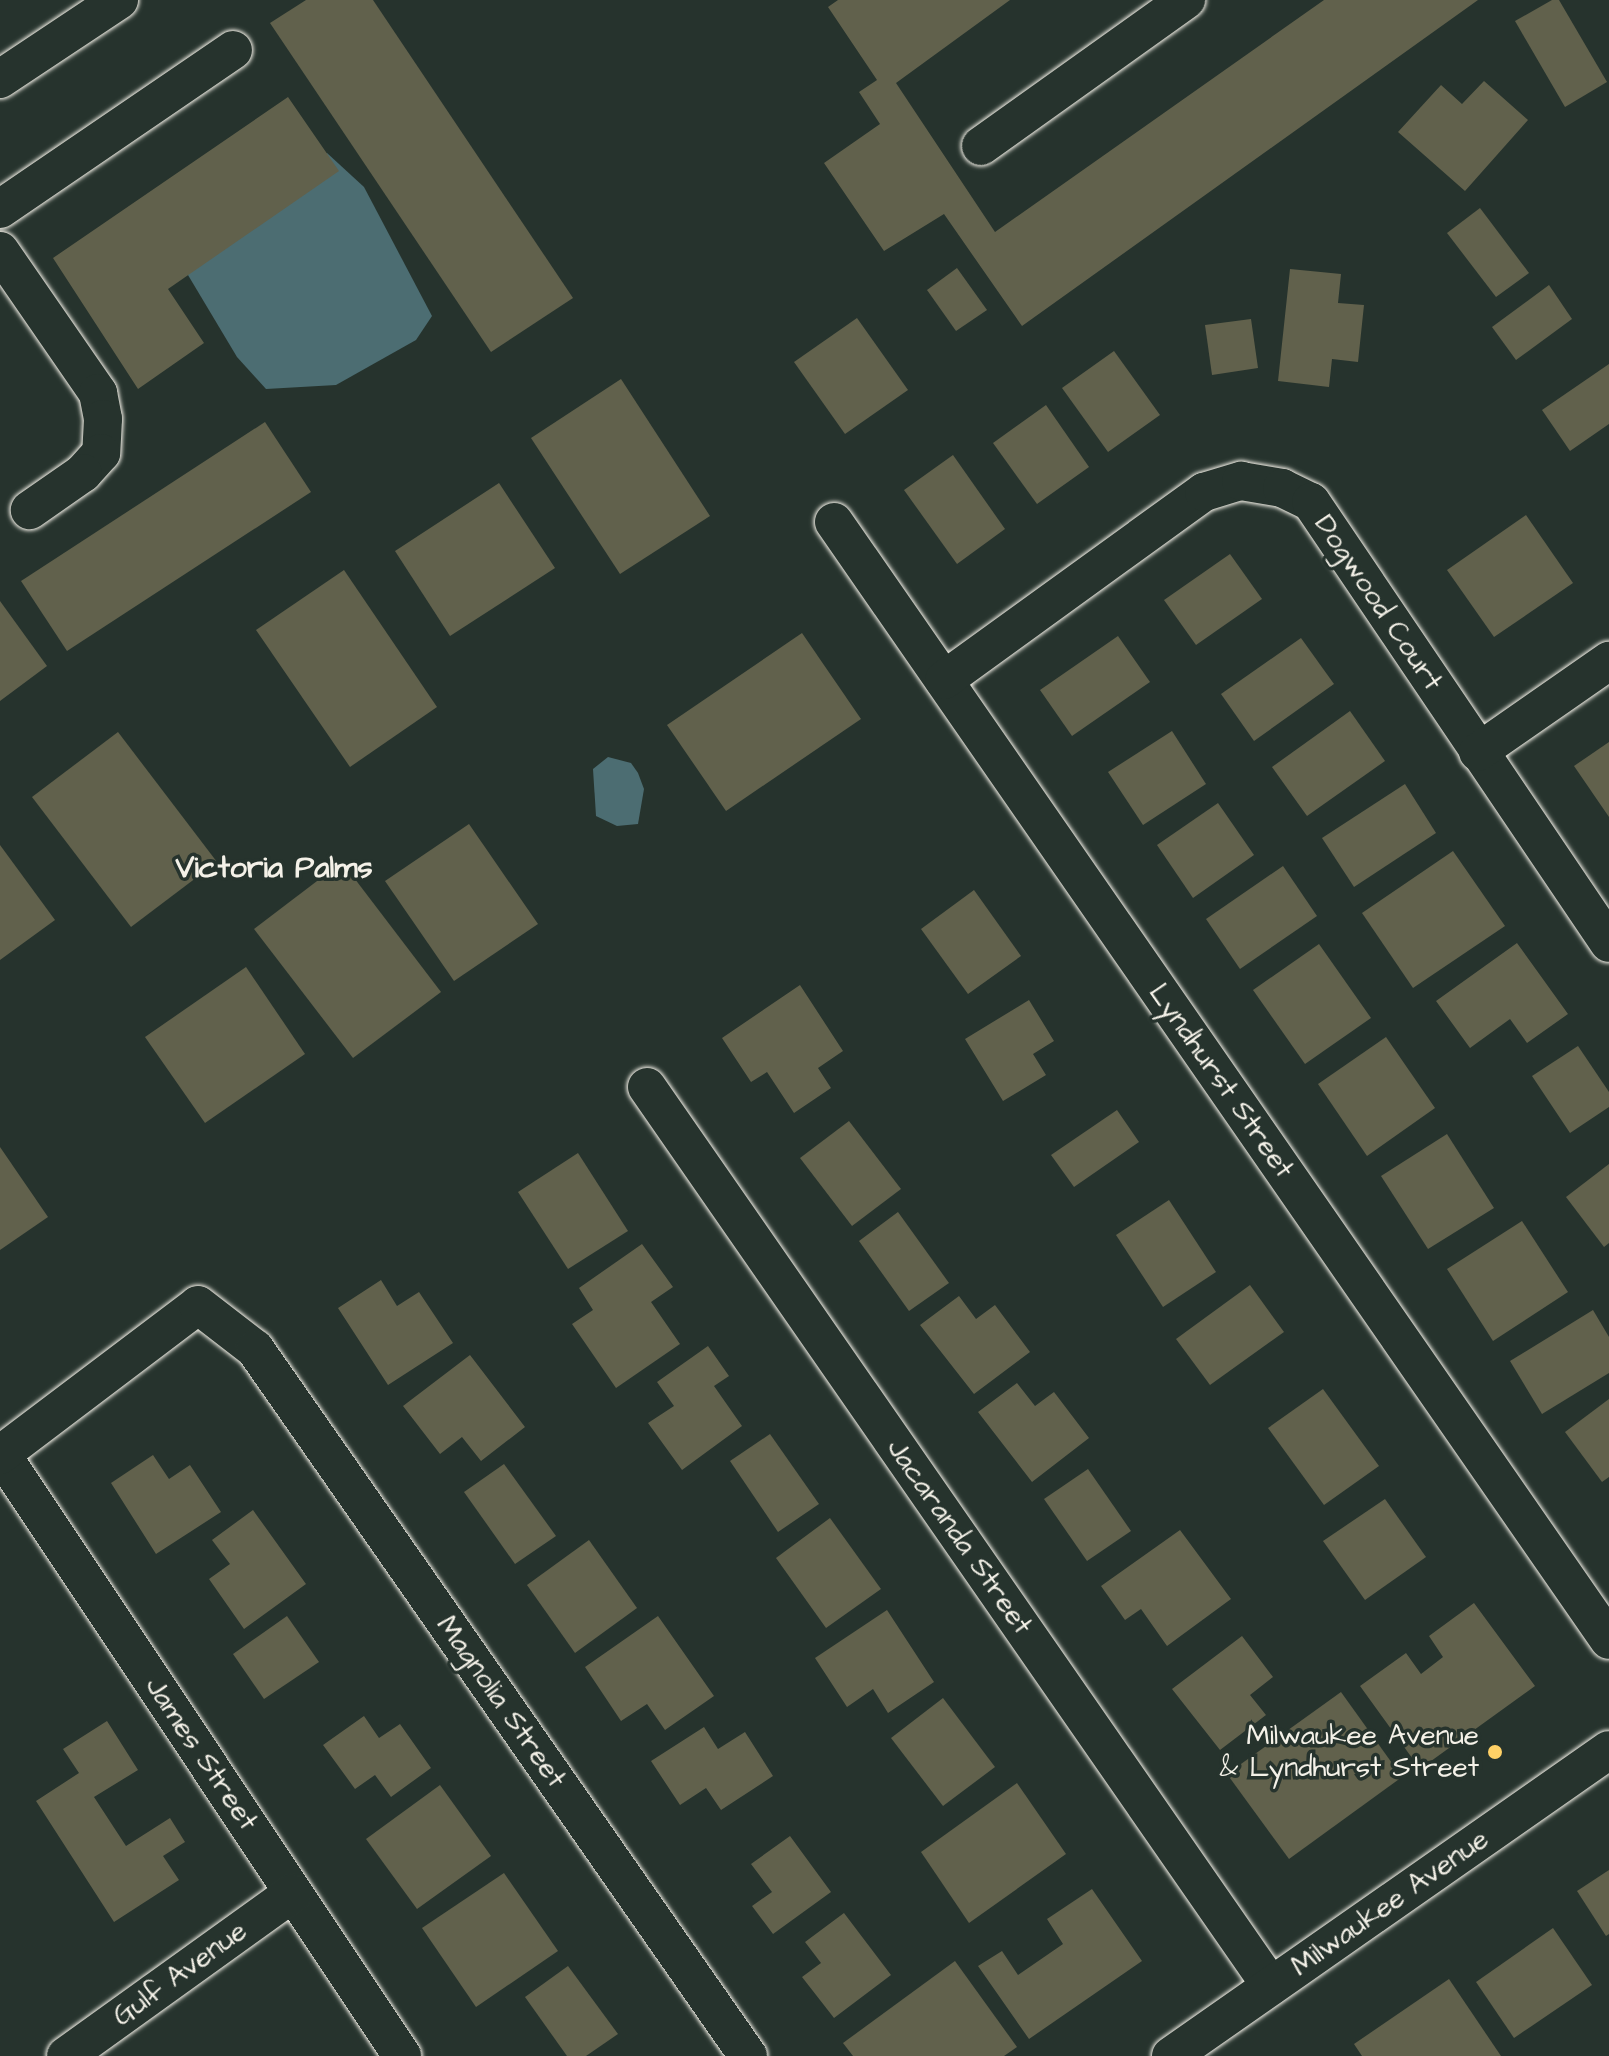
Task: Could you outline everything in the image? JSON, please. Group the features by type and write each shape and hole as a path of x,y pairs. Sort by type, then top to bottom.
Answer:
{"street":[{"path":"0,79 119,0"},
{"path":"981,146 1186,0"},
{"path":"0,209 233,50"},
{"path":"0,251 98,393 103,419 101,453 83,473 30,510"},
{"name":"Dogwood Court","path":"944,680 1204,492 1241,481 1282,488 1311,502 1609,943"},
{"name":"Lyndhurst Street","path":"834,522 1609,1640"},
{"path":"1478,752 1609,661"},
{"name":"Jacaranda Street","path":"647,1087 1271,1986"},
{"name":"Magnolia Street","path":"0,1453 198,1305 255,1349 748,2056"},
{"name":"James Street","path":"0,1453 402,2056"},
{"name":"Milwaukee Avenue","path":"1171,2056 1609,1750"},
{"name":"Gulf Avenue","path":"66,2056 293,1893"}],"water":[{"path":"327,153 364,187 432,316 416,340 336,385 266,389 237,357 179,260 260,189"},
{"path":"608,757 631,763 638,773 644,789 638,824 617,826 596,816 593,769"}],"building":[{"path":"306,0 373,0 573,298 491,352 270,23"},
{"path":"838,0 1010,0 896,83 995,232 1324,0 1478,0 1022,326 944,214 884,251 824,163 880,124 859,92 877,80 828,7"},
{"path":"1552,0 1559,0 1607,82 1565,107 1515,21"},
{"path":"1484,81 1528,120 1465,191 1398,132 1441,85 1462,104"},
{"path":"288,97 339,171 168,289 204,343 138,389 53,258"},
{"path":"1480,208 1529,273 1496,297 1447,233"},
{"path":"957,268 987,310 956,331 927,290"},
{"path":"1290,269 1341,274 1338,303 1364,305 1358,362 1332,359 1329,387 1278,381"},
{"path":"1549,285 1572,319 1516,360 1492,327"},
{"path":"857,318 908,390 845,434 794,362"},
{"path":"1251,319 1258,368 1212,375 1205,325"},
{"path":"1114,351 1160,415 1108,452 1062,388"},
{"path":"1609,364 1609,424 1570,451 1542,410"},
{"path":"621,379 710,516 620,574 531,438"},
{"path":"1046,405 1089,467 1037,504 993,443"},
{"path":"265,422 311,492 67,651 21,581"},
{"path":"953,455 1005,529 957,564 904,490"},
{"path":"499,483 555,568 450,636 395,551"},
{"path":"1526,515 1573,583 1494,637 1447,570"},
{"path":"1230,554 1262,599 1196,645 1164,600"},
{"path":"344,570 437,707 350,767 256,630"},
{"path":"0,601 47,666 0,701"},
{"path":"802,633 861,719 726,811 667,725"},
{"path":"1118,636 1150,682 1072,736 1040,690"},
{"path":"1301,638 1334,684 1254,741 1221,694"},
{"path":"1350,711 1385,761 1307,816 1272,767"},
{"path":"1172,731 1206,784 1143,825 1108,772"},
{"path":"118,732 217,862 131,927 32,797"},
{"path":"1609,742 1609,817 1574,766"},
{"path":"1405,784 1436,833 1354,887 1322,838"},
{"path":"1218,803 1254,855 1193,898 1157,845"},
{"path":"469,824 538,924 454,981 385,881"},
{"path":"0,845 55,920 0,960"},
{"path":"1453,851 1505,926 1413,988 1362,913"},
{"path":"342,862 441,992 353,1058 254,929"},
{"path":"1283,866 1317,916 1240,969 1206,919"},
{"path":"974,890 1021,956 968,994 921,929"},
{"path":"1517,943 1568,1014 1527,1043 1510,1019 1470,1048 1436,1001"},
{"path":"1319,944 1371,1018 1305,1064 1253,990"},
{"path":"246,967 305,1054 205,1123 145,1037"},
{"path":"800,985 843,1051 818,1068 831,1088 794,1113 767,1072 751,1082 722,1038"},
{"path":"1029,1000 1054,1041 1033,1054 1046,1075 1003,1101 965,1039"},
{"path":"1386,1037 1435,1108 1367,1156 1318,1084"},
{"path":"1578,1046 1609,1092 1609,1107 1570,1133 1532,1076"},
{"path":"1117,1110 1139,1142 1074,1187 1051,1155"},
{"path":"849,1121 901,1189 852,1226 800,1158"},
{"path":"1447,1134 1494,1208 1428,1249 1381,1176"},
{"path":"0,1147 48,1217 0,1250"},
{"path":"578,1153 628,1231 568,1269 518,1192"},
{"path":"1609,1164 1609,1243 1604,1247 1566,1197"},
{"path":"1169,1200 1216,1272 1163,1307 1116,1235"},
{"path":"898,1212 949,1283 909,1311 859,1241"},
{"path":"1522,1221 1568,1292 1493,1341 1447,1269"},
{"path":"642,1244 673,1287 651,1302 680,1344 616,1388 572,1324 593,1310 579,1288"},
{"path":"381,1280 397,1306 419,1292 453,1343 388,1385 338,1308"},
{"path":"1250,1285 1284,1332 1210,1385 1176,1339"},
{"path":"959,1296 976,1319 995,1305 1030,1352 974,1394 920,1325"},
{"path":"1593,1310 1609,1337 1609,1373 1542,1414 1510,1361"},
{"path":"708,1346 729,1376 714,1386 742,1426 682,1470 648,1423 674,1406 657,1382"},
{"path":"470,1355 525,1427 481,1461 462,1437 440,1454 403,1406"},
{"path":"1017,1383 1035,1406 1054,1392 1089,1438 1032,1482 978,1412"},
{"path":"1323,1389 1379,1466 1324,1505 1268,1428"},
{"path":"1609,1399 1609,1477 1602,1482 1565,1432"},
{"path":"770,1434 819,1504 778,1532 730,1461"},
{"path":"153,1455 169,1479 190,1465 221,1512 156,1554 111,1483"},
{"path":"504,1464 556,1536 515,1564 464,1492"},
{"path":"1088,1469 1131,1531 1087,1561 1044,1499"},
{"path":"1385,1499 1426,1557 1365,1600 1323,1541"},
{"path":"253,1510 306,1584 244,1629 209,1579 230,1564 212,1540"},
{"path":"830,1518 881,1589 826,1628 776,1558"},
{"path":"1180,1530 1231,1599 1167,1646 1141,1609 1125,1620 1101,1586"},
{"path":"589,1540 637,1608 575,1653 527,1585"},
{"path":"1474,1603 1535,1686 1420,1769 1360,1686 1406,1653 1421,1674 1443,1657 1429,1636"},
{"path":"887,1610 934,1682 888,1713 873,1689 847,1707 815,1658"},
{"path":"287,1616 319,1662 264,1699 233,1654"},
{"path":"658,1616 714,1696 665,1730 647,1704 621,1721 585,1667"},
{"path":"1242,1636 1273,1677 1250,1695 1266,1715 1220,1750 1172,1689"},
{"path":"1341,1692 1402,1777 1289,1859 1227,1774"},
{"path":"943,1698 995,1767 943,1806 891,1738"},
{"path":"364,1716 379,1738 400,1724 431,1768 391,1797 375,1775 355,1789 323,1745"},
{"path":"107,1721 138,1770 94,1797 126,1846 170,1818 185,1842 163,1856 179,1880 114,1922 36,1801 79,1773 63,1749"},
{"path":"704,1727 718,1749 745,1732 773,1776 721,1810 706,1788 680,1805 651,1761"},
{"path":"1017,1783 1066,1854 969,1923 921,1852"},
{"path":"440,1785 491,1856 417,1909 366,1839"},
{"path":"790,1836 831,1892 773,1934 752,1906 772,1892 751,1864"},
{"path":"1609,1870 1609,1934 1606,1936 1577,1891"},
{"path":"504,1873 558,1951 476,2007 422,1928"},
{"path":"1092,1889 1142,1961 1029,2039 978,1966 1002,1951 1018,1975 1063,1944 1047,1919"},
{"path":"844,1913 891,1975 834,2018 802,1977 821,1963 805,1942"},
{"path":"1553,1928 1592,1985 1514,2038 1476,1982"},
{"path":"955,1961 1017,2047 1004,2056 853,2056 843,2043"},
{"path":"568,1966 618,2034 586,2056 567,2056 525,1997"},
{"path":"1449,1979 1501,2056 1362,2056 1354,2044"}],"place":[{"name":"Milwaukee Avenue & Lyndhurst Street","path":"1495,1752"}],"district":[{"name":"Victoria Palms","path":"274,868"}]}
